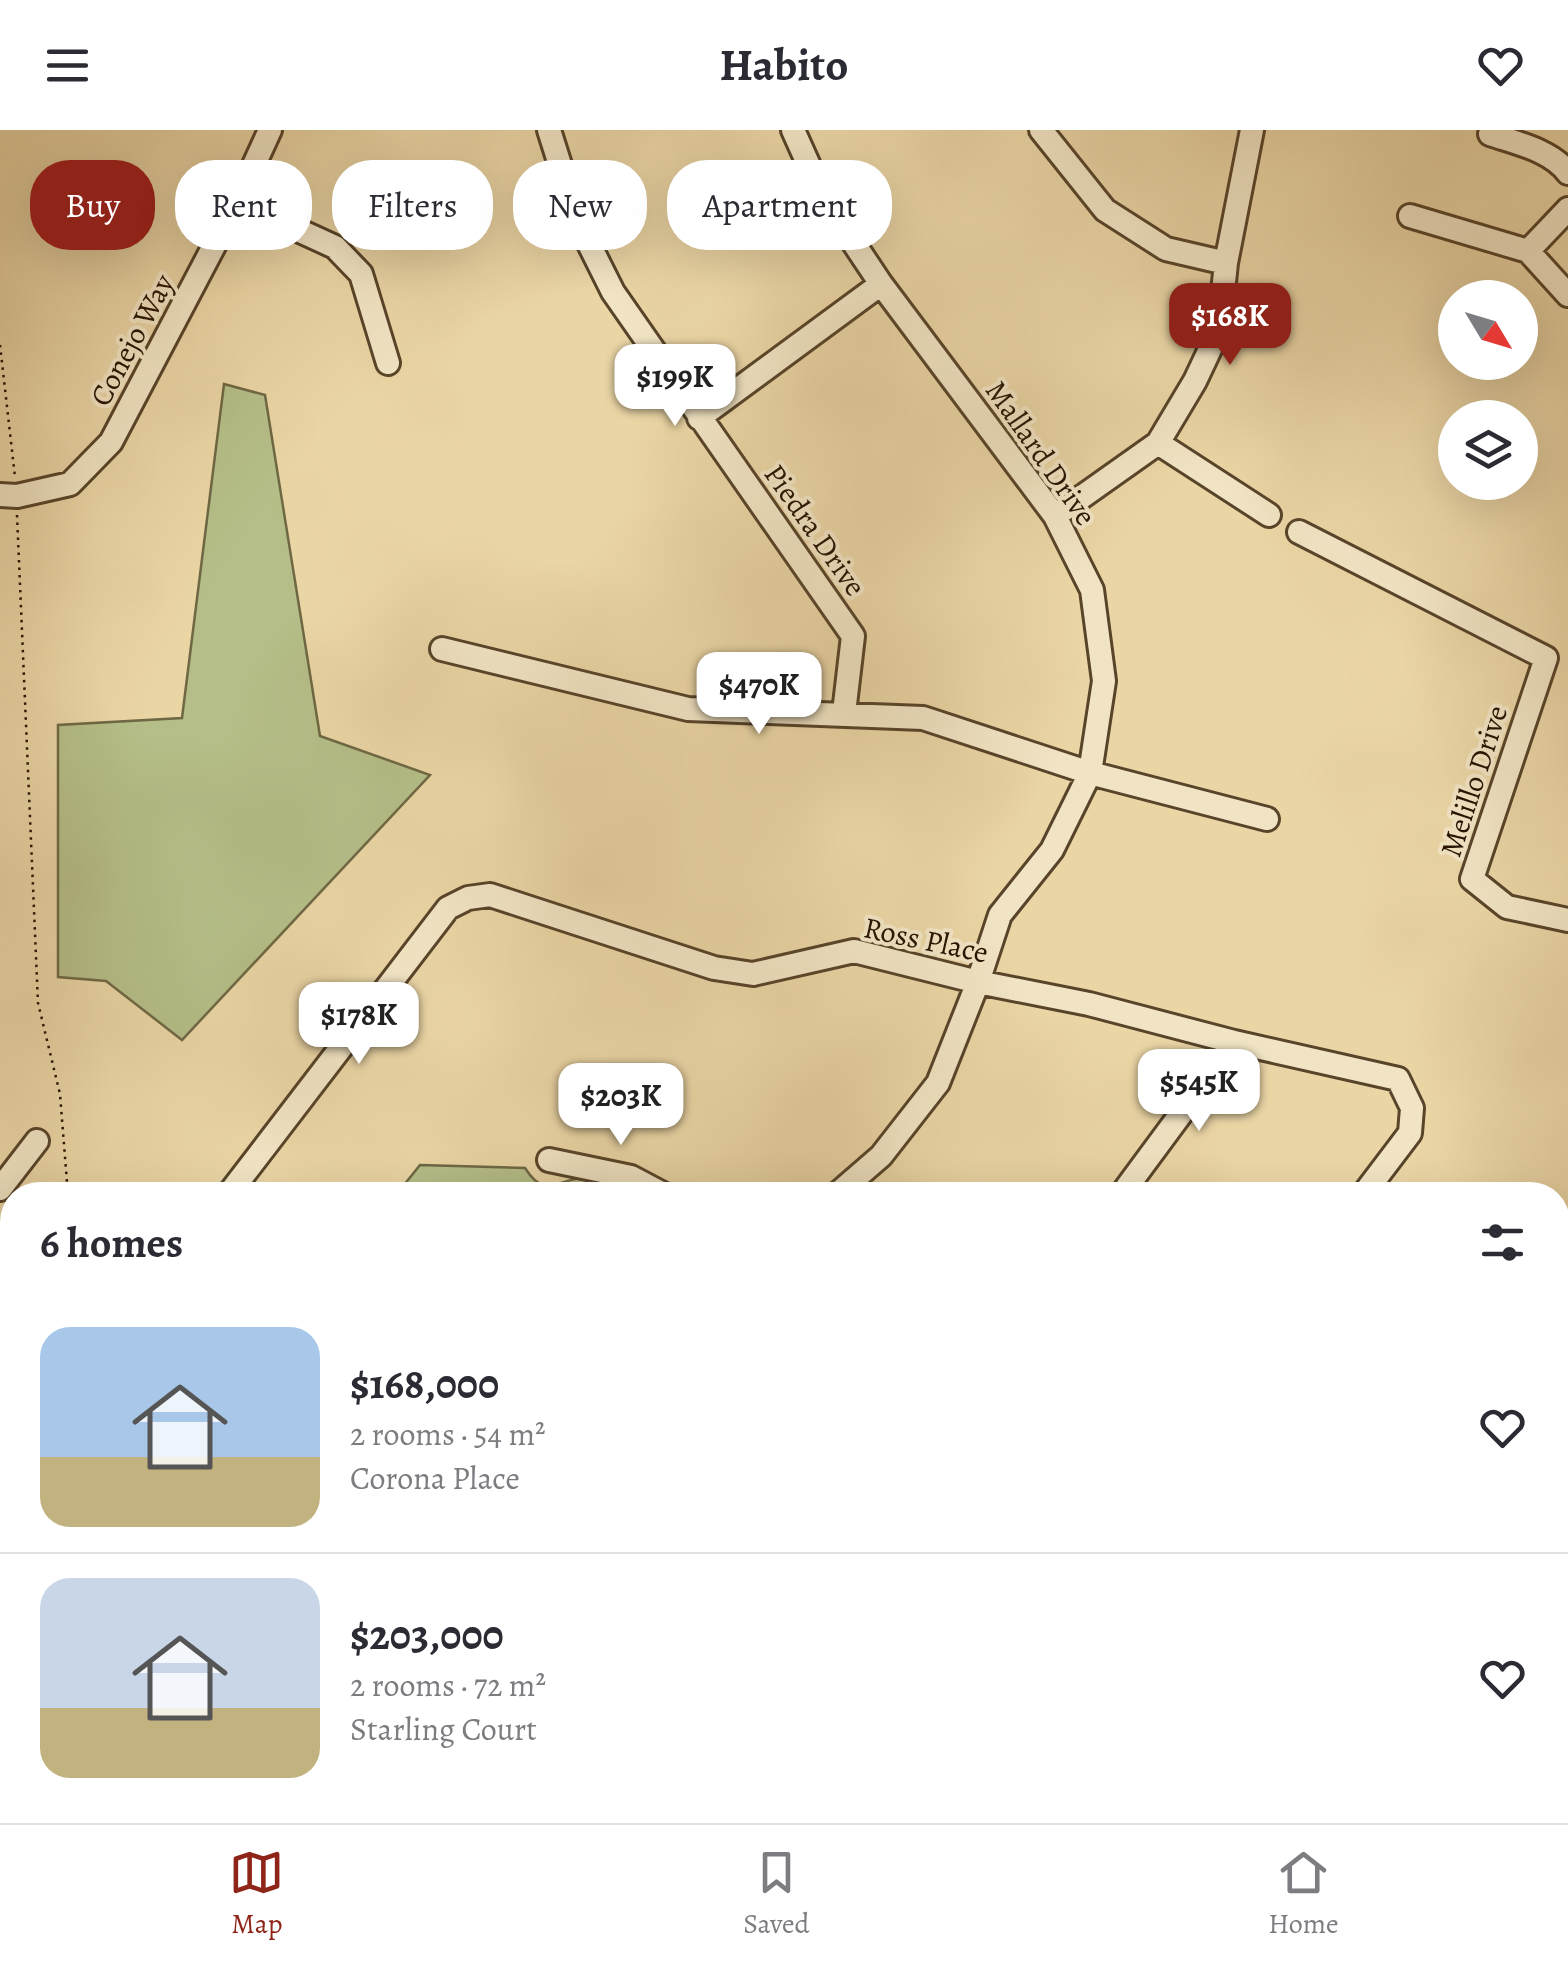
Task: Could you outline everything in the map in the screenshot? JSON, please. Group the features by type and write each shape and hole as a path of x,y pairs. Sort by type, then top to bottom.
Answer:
{"street":[{"name":"Conejo Way","path":"256,160 270,130"},
{"name":"Piedra Drive","path":"550,130 578,222 613,292 853,636 844,713"},
{"name":"Mallard Drive","path":"793,130 824,196 881,284 1055,516 1092,590 1104,681 1090,773 1052,850 1000,915 938,1083 881,1156 851,1182"},
{"path":"1040,130 1105,210 1166,249 1226,263"},
{"path":"1055,516 1158,443 1195,381 1218,330 1226,263 1252,130"},
{"path":"1490,134 1539,151 1568,173"},
{"path":"1528,251 1568,209"},
{"path":"1410,216 1528,251 1568,295"},
{"path":"312,236 335,247 361,274 388,364"},
{"name":"Conejo Way","path":"8,496 70,484 90,464 123,423 212,250"},
{"path":"699,418 881,284"},
{"path":"1158,443 1270,514"},
{"name":"Melillo Drive","path":"1299,532 1546,658 1472,879 1507,907 1568,920"},
{"path":"442,649 688,709 923,718 1090,773 1266,819"},
{"name":"Ross Place","path":"238,1182 448,908 468,898 490,895 714,968 752,974 854,951 1398,1079 1412,1108 1410,1133 1374,1182"},
{"path":"1131,1182 1234,1042"},
{"path":"6,1182 38,1142"},
{"path":"550,1160 640,1182"}],"path":[{"path":"0,345 38,1003 60,1094 67,1182"}],"green space":[{"path":"224,384 265,395 320,736 430,775 182,1040 106,981 58,977 58,725 182,718"},
{"path":"420,1165 525,1168 537,1182 406,1182"},
{"path":"590,1178 615,1182 566,1182"}]}
